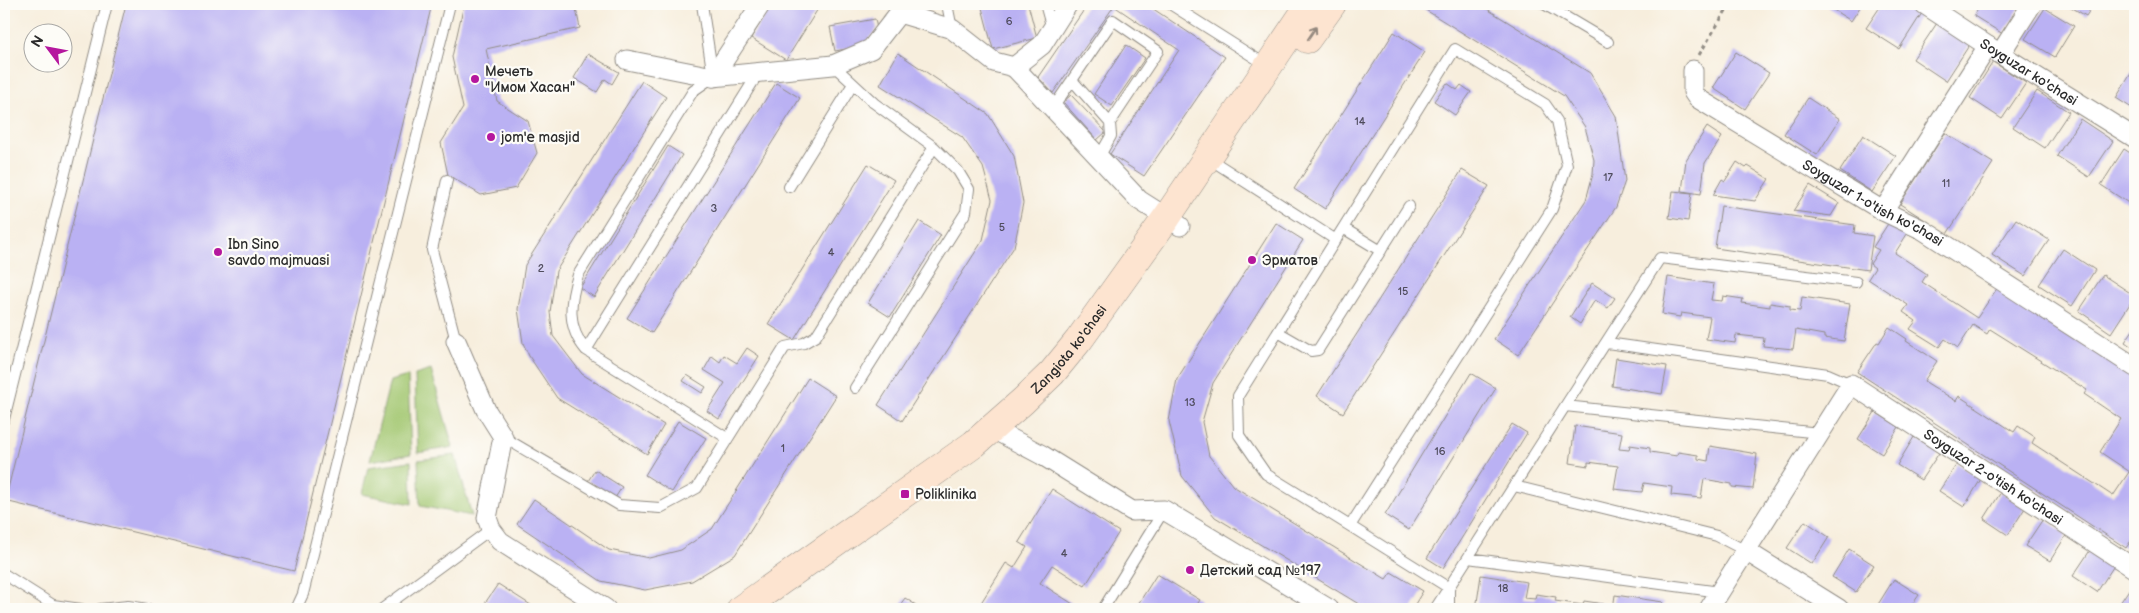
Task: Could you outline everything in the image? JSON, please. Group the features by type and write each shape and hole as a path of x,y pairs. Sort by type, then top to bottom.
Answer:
{"main road":[{"name":"Zangiota ko'chasi","path":"1214,161 1268,66 1310,4"},
{"name":"Zangiota ko'chasi","path":"769,609 1047,400 1094,346 1214,161 1332,4"},
{"name":"Zangiota ko'chasi","path":"741,609 896,500 1001,433"}],"street":[{"path":"713,76 761,4"},
{"path":"1014,67 1042,45 1068,4"},
{"name":"Soyguzar ko'chasi","path":"1924,4 2135,138"},
{"path":"1883,211 1994,50 2032,4"},
{"path":"627,60 713,76 833,65 871,48 893,9 952,29 994,62 1014,67 1139,200 1173,222"},
{"name":"Soyguzar 1-o'tish ko'chasi","path":"1693,70 1693,92 1697,98 1883,211 1923,230 2135,367"},
{"path":"456,341 486,410 503,437 487,518 491,529 500,541 606,609"},
{"path":"1709,609 1851,384"},
{"name":"Soyguzar 2-o'tish ko'chasi","path":"1851,384 2135,569"},
{"path":"1001,433 1132,511 1164,510 1329,609"},
{"path":"1746,551 1839,609"}],"lane":[{"path":"4,419 107,4"},
{"path":"296,609 303,594 450,4"},
{"path":"702,4 713,76 694,91 578,275 572,295 570,313 579,342 586,350 727,438"},
{"path":"947,4 952,29"},
{"path":"1045,4 1052,29"},
{"path":"1170,4 1268,66"},
{"path":"1544,4 1608,42"},
{"path":"1053,108 1113,20 1158,51 1110,124"},
{"path":"1350,526 1552,209 1567,165 1558,121 1545,104 1455,49 1238,396 1239,435 1266,474 1449,588"},
{"path":"833,65 874,103 934,147 958,170 969,189 966,212 856,388"},
{"path":"586,350 760,72"},
{"path":"1072,80 1110,124 1111,136 1099,157"},
{"path":"789,187 853,84"},
{"path":"503,437 619,504 660,508 697,488 786,347 804,343 816,336 934,147"},
{"path":"1214,161 1336,240"},
{"path":"447,180 432,250 456,341"},
{"path":"1278,332 1311,352 1318,350 1409,206"},
{"path":"1343,228 1381,251"},
{"path":"1435,609 1660,258 1856,282"},
{"path":"1607,343 1828,374 1851,384"},
{"path":"1565,406 1820,433"},
{"path":"1514,486 1717,536 1746,551"},
{"path":"1103,609 1164,510"},
{"path":"382,609 491,529"},
{"path":"1468,558 1720,592"},
{"path":"4,574 53,605 81,609"},
{"path":"1449,588 1449,609"},
{"path":"100,609 128,606 148,609"}],"path":[{"path":"1693,70 1696,60 1730,4"}],"green space":[{"path":"431,370 453,447 418,453 415,375"},
{"path":"408,376 411,454 370,461 390,381"},
{"path":"455,455 472,516 420,506 418,460"},
{"path":"411,461 412,504 362,494 368,467"}],"building":[{"name":"Ibn Sino savdo majmuasi","path":"126,4 432,4 294,571 5,501"},
{"name":"Мечеть \"Имом Хасан\"","path":"464,4 575,4 580,28 486,49 497,101 528,121 537,153 516,188 481,195 448,175 441,143 463,108 452,57"},
{"path":"772,4 821,4 786,60 751,38"},
{"path":"981,4 1028,4 1037,38 993,49"},
{"path":"1088,4 1146,4 1225,57 1144,176 1110,154 1179,50 1114,6 1053,93 1038,77"},
{"path":"1416,4 1479,4 1590,73 1616,116 1625,181 1616,207 1518,355 1494,339 1586,200 1593,174 1594,160 1585,127 1564,96"},
{"path":"1824,4 1862,4 1851,21"},
{"path":"1882,4 1908,4 1922,13 1899,49 1866,28"},
{"path":"1981,4 2022,4 2003,34 1974,16"},
{"path":"2066,4 2094,4 2086,16"},
{"path":"2045,8 2074,26 2055,57 2025,39"},
{"path":"875,19 877,29 862,46 835,51 830,27"},
{"path":"1937,23 1970,44 1946,81 1913,59"},
{"path":"1394,32 1425,52 1325,209 1294,189"},
{"path":"1126,45 1145,58 1112,106 1094,94"},
{"path":"1736,52 1769,73 1745,109 1713,88"},
{"path":"898,53 988,114 1014,156 1023,203 1014,247 902,421 878,405 983,240 992,200 983,167 962,137 880,85"},
{"path":"588,54 619,72 612,84 605,79 597,92 574,78"},
{"path":"1993,62 2026,83 2002,119 1970,98"},
{"path":"2135,67 2135,110 2116,98"},
{"path":"642,81 666,97 556,271 550,312 553,336 582,374 664,425 647,454 557,398 529,356 523,343 518,309 525,265"},
{"path":"776,83 800,98 652,333 627,318"},
{"path":"1447,83 1457,90 1461,85 1471,92 1455,115 1434,101"},
{"path":"2037,91 2069,112 2045,148 2013,127"},
{"path":"1071,95 1106,132 1097,140 1063,102"},
{"path":"1808,98 1840,119 1817,155 1784,134"},
{"path":"2080,119 2113,141 2089,177 2057,156"},
{"path":"1707,127 1722,137 1705,163 1701,194 1682,191 1686,160"},
{"path":"1945,133 1993,163 1947,234 1900,204"},
{"path":"1863,135 1896,156 1872,192 1840,171"},
{"path":"668,146 682,155 594,297 580,288"},
{"path":"2124,149 2135,156 2135,202 2133,206 2101,185"},
{"path":"1737,162 1746,168 1748,166 1769,179 1755,201 1713,195 1722,179 1725,181"},
{"path":"868,164 894,180 794,340 768,324"},
{"path":"1462,170 1489,186 1343,413 1317,396"},
{"path":"1810,185 1839,203 1831,216 1793,211"},
{"path":"1673,191 1692,193 1688,221 1669,218"},
{"path":"1721,206 1855,225 1854,233 1873,236 1868,270 1715,248"},
{"path":"1891,219 1909,231 1895,253 1927,274 1922,282 1977,318 1998,287 2135,376 2135,464 2130,472 2100,452 2121,419 2084,394 2087,390 1990,329 1987,334 1973,325 1958,348 1945,339 1939,347 1910,329 1916,321 1903,312 1908,305 1868,279 1875,268 1870,264 1879,250 1873,247"},
{"path":"2016,219 2049,240 2025,276 1992,255"},
{"path":"919,221 941,235 890,317 868,303"},
{"path":"1276,223 1303,240 1213,383 1202,422 1209,456 1233,486 1386,579 1391,572 1423,591 1412,609 1367,609 1215,517 1182,476 1169,421 1177,379"},
{"path":"2063,249 2095,270 2072,306 2039,285"},
{"path":"2103,275 2135,296 2111,333 2079,311"},
{"path":"1668,277 1714,284 1711,300 1722,301 1723,296 1743,299 1742,303 1770,307 1770,303 1790,306 1790,310 1800,311 1802,297 1850,304 1844,341 1824,338 1824,335 1796,330 1793,349 1763,346 1764,338 1736,335 1735,343 1706,339 1710,317 1681,313 1680,317 1662,314"},
{"path":"1592,283 1615,298 1608,308 1595,300 1580,324 1570,317"},
{"path":"1889,327 1907,339 1906,341 1937,361 1924,381 1956,401 1959,396 2014,432 2018,426 2035,437 2032,443 2113,496 2129,472 2135,477 2135,535 2126,548 1857,372"},
{"path":"2135,327 2135,349 2125,342"},
{"path":"747,348 759,356 719,419 707,411 725,383 704,370 712,356 720,362 724,355 737,363"},
{"path":"1616,358 1667,366 1662,394 1612,386"},
{"path":"1471,373 1496,388 1409,530 1385,515"},
{"path":"687,375 706,387 702,393 683,381"},
{"path":"808,378 836,396 735,555 692,581 645,590 601,581 517,524 534,499 609,550 649,558 681,550 712,529"},
{"path":"1875,412 1899,427 1882,454 1858,439"},
{"path":"678,421 706,438 672,492 645,475"},
{"path":"1512,424 1527,433 1443,568 1427,558"},
{"path":"1575,426 1622,433 1619,449 1629,450 1630,445 1650,448 1650,452 1677,456 1678,452 1698,455 1698,459 1708,461 1710,446 1757,454 1753,489 1732,487 1732,484 1704,479 1701,498 1671,495 1672,487 1644,483 1642,492 1614,489 1618,466 1588,462 1588,466 1570,463"},
{"path":"1914,437 1939,453 1921,480 1897,465"},
{"path":"1957,464 1981,479 1964,507 1939,491"},
{"path":"595,470 622,487 615,498 588,481"},
{"path":"1052,489 1119,532 1085,586 1052,565 1040,583 1073,604 1070,609 977,609 1006,563 1014,568 1027,547 1019,542"},
{"path":"2001,492 2025,508 2008,535 1984,519"},
{"path":"2043,519 2067,534 2050,561 2025,546"},
{"path":"1805,521 1829,537 1812,564 1787,548"},
{"path":"1849,549 1874,565 1856,592 1832,577"},
{"path":"2091,549 2115,564 2097,592 2073,576"},
{"path":"1157,574 1200,600 1194,609 1135,609"},
{"path":"1481,575 1527,582 1524,598 1535,599 1536,594 1556,597 1555,601 1583,605 1584,601 1604,604 1603,609 1476,609"},
{"path":"1894,579 1919,595 1909,609 1882,609 1877,606"},
{"path":"2134,582 2135,609 2116,609"},
{"path":"498,584 537,609 481,609"},
{"path":"1615,595 1663,602 1662,609 1613,609"},
{"path":"905,598 922,609 897,609"}],"place":[{"name":"Мечеть \"Имом Хасан\"","path":"475,79"},
{"name":"jom'e masjid","path":"491,137"},
{"name":"Ibn Sino savdo majmuasi","path":"218,252"},
{"name":"Эрматов","path":"1252,260"},
{"name":"Poliklinika","path":"905,494"},
{"name":"Детский сад №197","path":"1190,570"}]}
